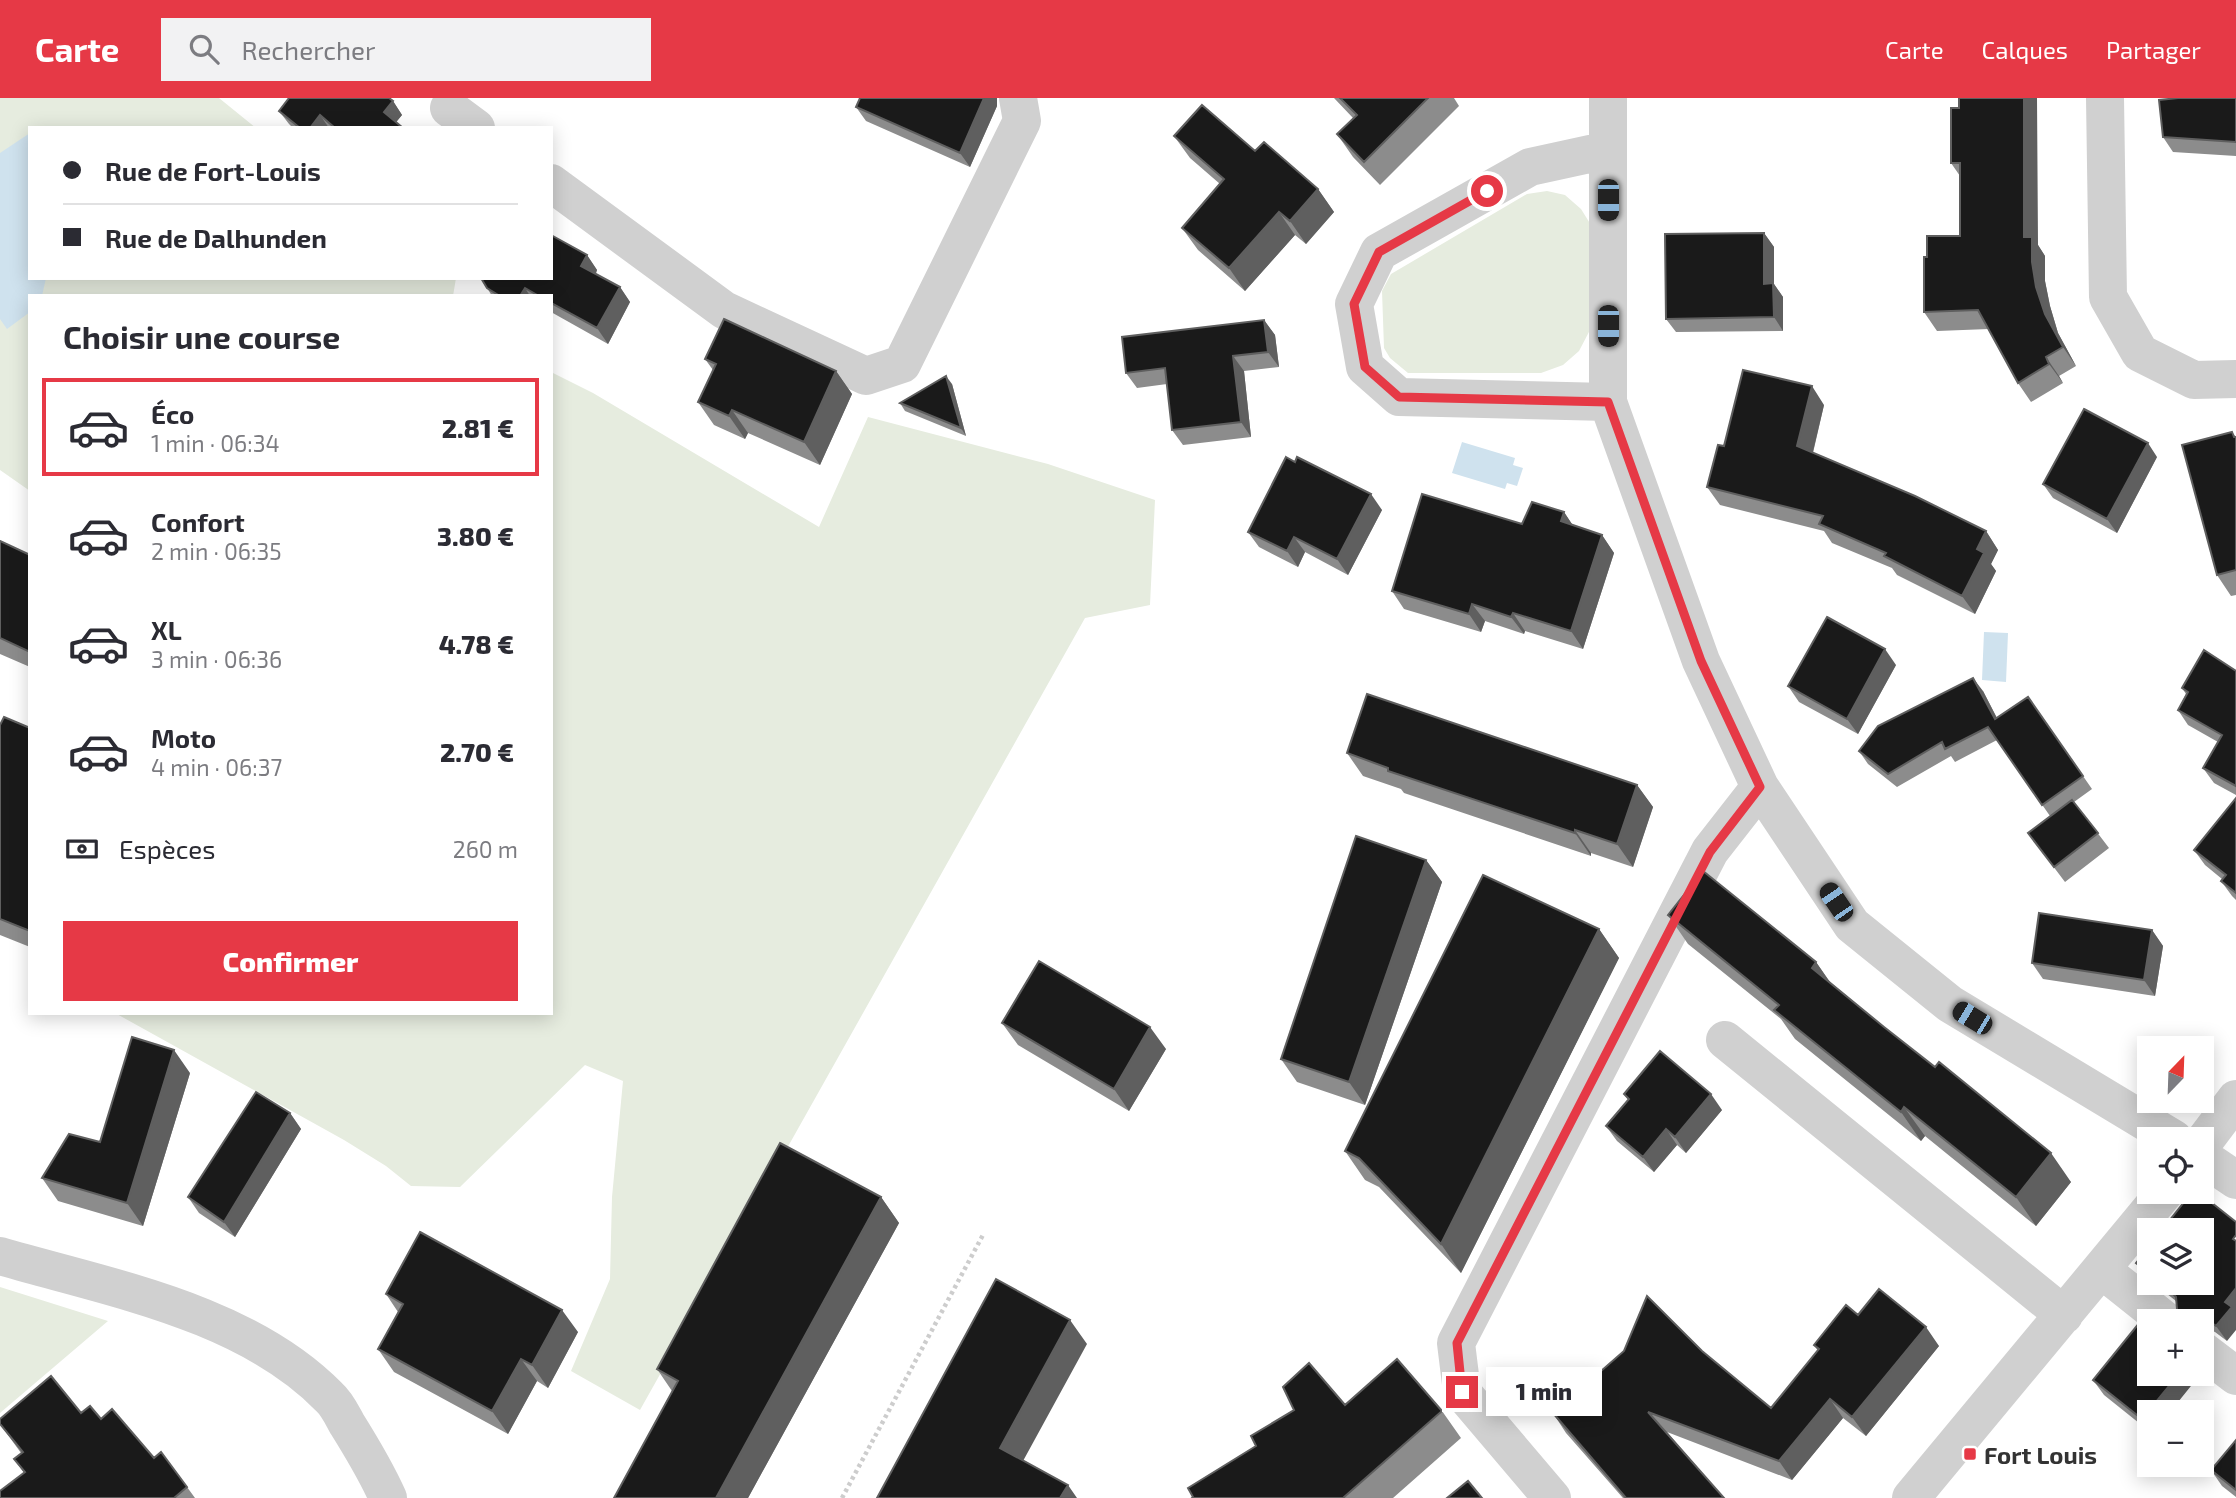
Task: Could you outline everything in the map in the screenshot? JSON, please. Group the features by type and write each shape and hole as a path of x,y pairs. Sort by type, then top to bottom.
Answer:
{"street":[{"path":"553,184 724,310 866,376 902,364 1021,121 1018,98"},
{"path":"1608,98 1608,402 1701,661 1760,787 1852,925 1950,1004 2154,1127"},
{"path":"2105,98 2108,297 2140,353 2194,380 2236,379"},
{"path":"1608,150 1530,167 1379,252 1354,304 1365,367 1399,397 1608,402"},
{"path":"1552,1498 1462,1392 1457,1343 1710,852 1760,787"},
{"path":"1725,1040 2064,1315"},
{"path":"2214,1128 2236,1100"},
{"path":"2214,1165 2236,1181"},
{"path":"1910,1498 2155,1204"},
{"path":"0,1256 165,1304 229,1329 277,1354 331,1398 376,1470 381,1496"},
{"path":"2102,1270 2151,1309"},
{"path":"2214,1359 2236,1376"}],"path":[{"path":"842,1498 984,1233"}],"shaded area":[{"path":"0,98 219,98 254,126 28,126 28,280 456,280 453,294 28,294 28,490 0,470"},
{"path":"1547,191 1565,195 1581,209 1591,225 1590,330 1579,351 1563,365 1541,373 1408,373 1390,358 1384,348 1382,291 1391,274 1527,194"},
{"path":"553,373 593,393 819,527 868,417 1048,464 1155,500 1150,605 1085,618 640,1410 571,1371 610,1279 612,1197 623,1081 585,1065 460,1187 411,1186 386,1166 119,1015 553,1015"},
{"path":"0,1287 108,1321 0,1413"}],"water":[{"path":"28,134 28,280 46,280 42,294 28,294 28,313 7,329 0,319 0,153"},
{"path":"1462,442 1515,458 1513,465 1523,468 1517,486 1507,483 1505,489 1452,473"},
{"path":"1984,632 2008,633 2006,682 1982,680"}],"building":[{"path":"289,98 389,98 393,101 384,112 401,126 333,126 320,115 312,126 298,126 279,111"},
{"path":"860,98 984,98 960,153 856,107"},
{"path":"1340,98 1428,98 1364,162 1337,134 1357,115"},
{"path":"1959,98 2024,98 2024,237 2032,237 2036,287 2045,314 2063,347 2046,357 2049,364 2018,383 1978,310 1924,312 1924,257 1927,257 1927,236 1960,236 1960,163 1951,163 1951,108 1959,108"},
{"path":"2236,98 2236,142 2163,137 2159,100"},
{"path":"1202,105 1255,151 1264,142 1318,189 1290,221 1279,212 1229,268 1182,228 1224,179 1174,136"},
{"path":"1764,233 1764,284 1773,283 1774,317 1666,319 1665,234"},
{"path":"553,236 587,255 581,266 620,287 597,328 553,304 553,294 536,294 525,288 521,294 497,294 487,288 482,280 553,280"},
{"path":"724,319 836,371 804,442 732,410 729,416 698,402 716,364 705,359"},
{"path":"1264,320 1268,352 1233,356 1241,422 1172,430 1165,368 1126,373 1122,337"},
{"path":"1743,370 1812,386 1797,446 1915,496 1986,531 1977,549 1984,553 1962,596 1884,556 1886,553 1819,524 1823,516 1707,487 1718,445 1724,446"},
{"path":"946,376 961,428 900,403"},
{"path":"2084,409 2148,443 2107,519 2043,484"},
{"path":"2232,432 2236,437 2236,570 2217,575 2182,445"},
{"path":"1286,457 1295,462 1297,457 1371,494 1337,559 1294,537 1287,551 1248,532"},
{"path":"1422,494 1522,524 1532,502 1564,512 1561,521 1602,535 1571,631 1513,613 1511,617 1472,604 1469,614 1392,591"},
{"path":"0,541 28,554 28,651 0,638"},
{"path":"1827,617 1885,649 1847,719 1788,686"},
{"path":"2204,650 2236,671 2236,786 2203,768 2222,735 2178,710 2188,692 2182,688"},
{"path":"1973,678 1995,719 2028,697 2083,776 2042,805 1988,727 1945,749 1942,742 1888,774 1859,751 1878,726"},
{"path":"1367,694 1637,785 1617,844 1575,830 1575,833 1388,771 1388,768 1347,753"},
{"path":"4,717 28,727 28,930 0,919 0,725"},
{"path":"2236,798 2236,893 2221,881 2226,875 2194,850"},
{"path":"2072,800 2098,833 2054,867 2028,833"},
{"path":"1356,836 1426,860 1349,1082 1281,1059"},
{"path":"1703,871 1816,962 1812,968 1884,1027 1935,1067 1939,1062 2051,1153 2016,1197 1904,1107 1901,1112 1774,1010 1779,1005 1668,915"},
{"path":"1483,875 1599,929 1441,1244 1359,1158 1345,1151"},
{"path":"2039,913 2152,930 2144,980 2032,963"},
{"path":"1039,961 1150,1027 1114,1089 1002,1023"},
{"path":"132,1037 174,1050 127,1203 42,1178 69,1134 100,1142"},
{"path":"1660,1051 1711,1094 1675,1137 1666,1129 1643,1157 1606,1126 1629,1099 1624,1094"},
{"path":"256,1092 290,1113 224,1222 188,1197"},
{"path":"780,1143 881,1197 716,1498 614,1498 678,1381 657,1369"},
{"path":"2183,1204 2213,1204 2236,1222 2236,1235 2233,1239 2236,1241 2236,1288 2225,1302 2232,1307 2216,1326 2214,1309 2177,1309 2174,1295 2214,1295 2214,1218 2171,1218"},
{"path":"420,1232 562,1310 532,1365 521,1359 492,1411 378,1349 403,1304 386,1294"},
{"path":"996,1279 1070,1320 1000,1448 1068,1485 1060,1498 877,1498"},
{"path":"1879,1289 1926,1327 1852,1417 1830,1399 1779,1461 1648,1412 1724,1498 1626,1498 1553,1413 1624,1351 1647,1296 1702,1351 1771,1408 1819,1349 1814,1345 1846,1305 1858,1315"},
{"path":"2137,1326 2137,1386 2169,1386 2158,1400 2137,1400 2137,1415 2093,1380"},
{"path":"1397,1359 1442,1411 1343,1498 1192,1498 1188,1488 1256,1446 1251,1436 1294,1410 1283,1387 1309,1363 1345,1405"},
{"path":"51,1376 81,1413 90,1406 101,1419 112,1409 154,1458 161,1452 187,1487 174,1498 0,1498 0,1491 25,1472 14,1459 23,1452 0,1424 0,1419"},
{"path":"2236,1440 2236,1490 2214,1472 2214,1466"},
{"path":"1468,1481 1482,1498 1447,1498"}],"place":[{"name":"Fort Louis","path":"1970,1454"}],"route":[{"path":"1462,1392 1457,1343 1710,852 1760,787 1701,661 1608,402 1399,397 1365,367 1354,304 1379,252 1487,191"}]}
